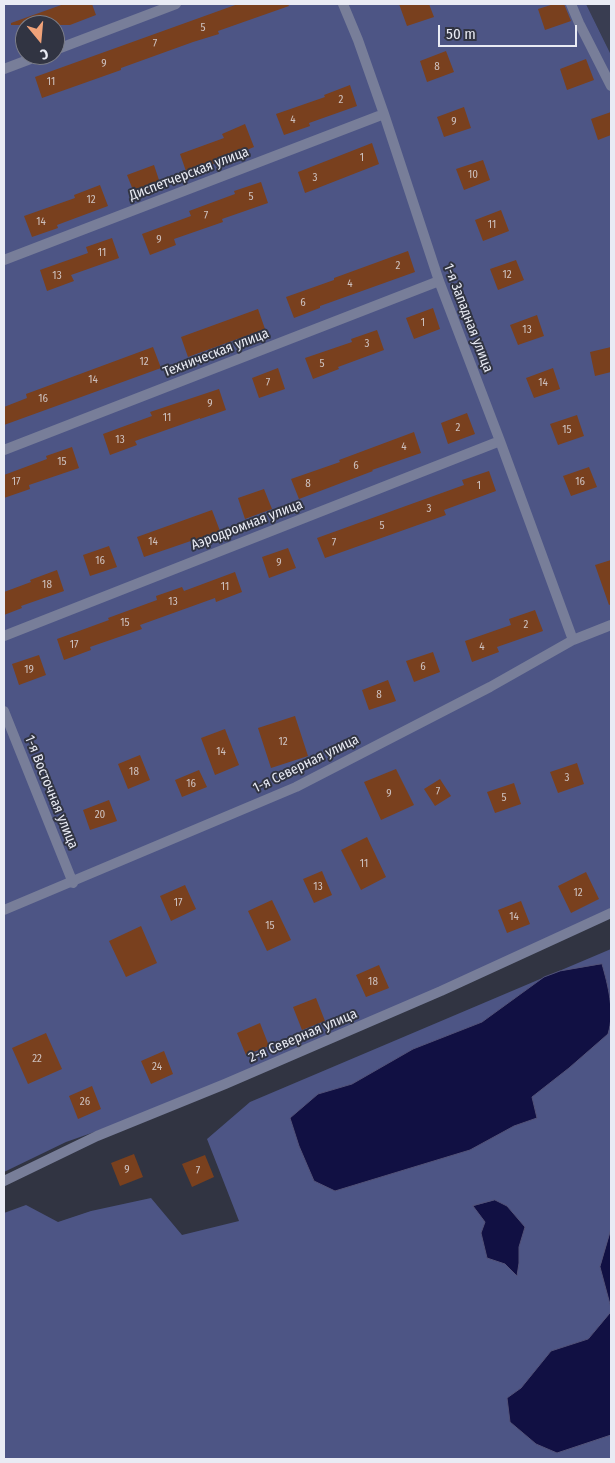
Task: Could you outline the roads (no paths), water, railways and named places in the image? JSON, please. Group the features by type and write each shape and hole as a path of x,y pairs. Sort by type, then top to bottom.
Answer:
{"street":[{"path":"65,46 176,4"},
{"name":"1-я Западная улица","path":"343,4 384,114 439,281 573,640"},
{"path":"571,4 611,86"},
{"name":"Диспетчерская улица","path":"4,260 384,114"},
{"name":"Техническая улица","path":"4,450 439,281"},
{"name":"Аэродромная улица","path":"4,636 500,441"},
{"name":"1-я Северная улица","path":"4,910 296,786 490,687 573,640 611,625"},
{"name":"1-я Восточная улица","path":"4,711 73,882"},
{"name":"2-я Северная улица","path":"4,1181 97,1136 252,1073 450,987 611,913"}]}
